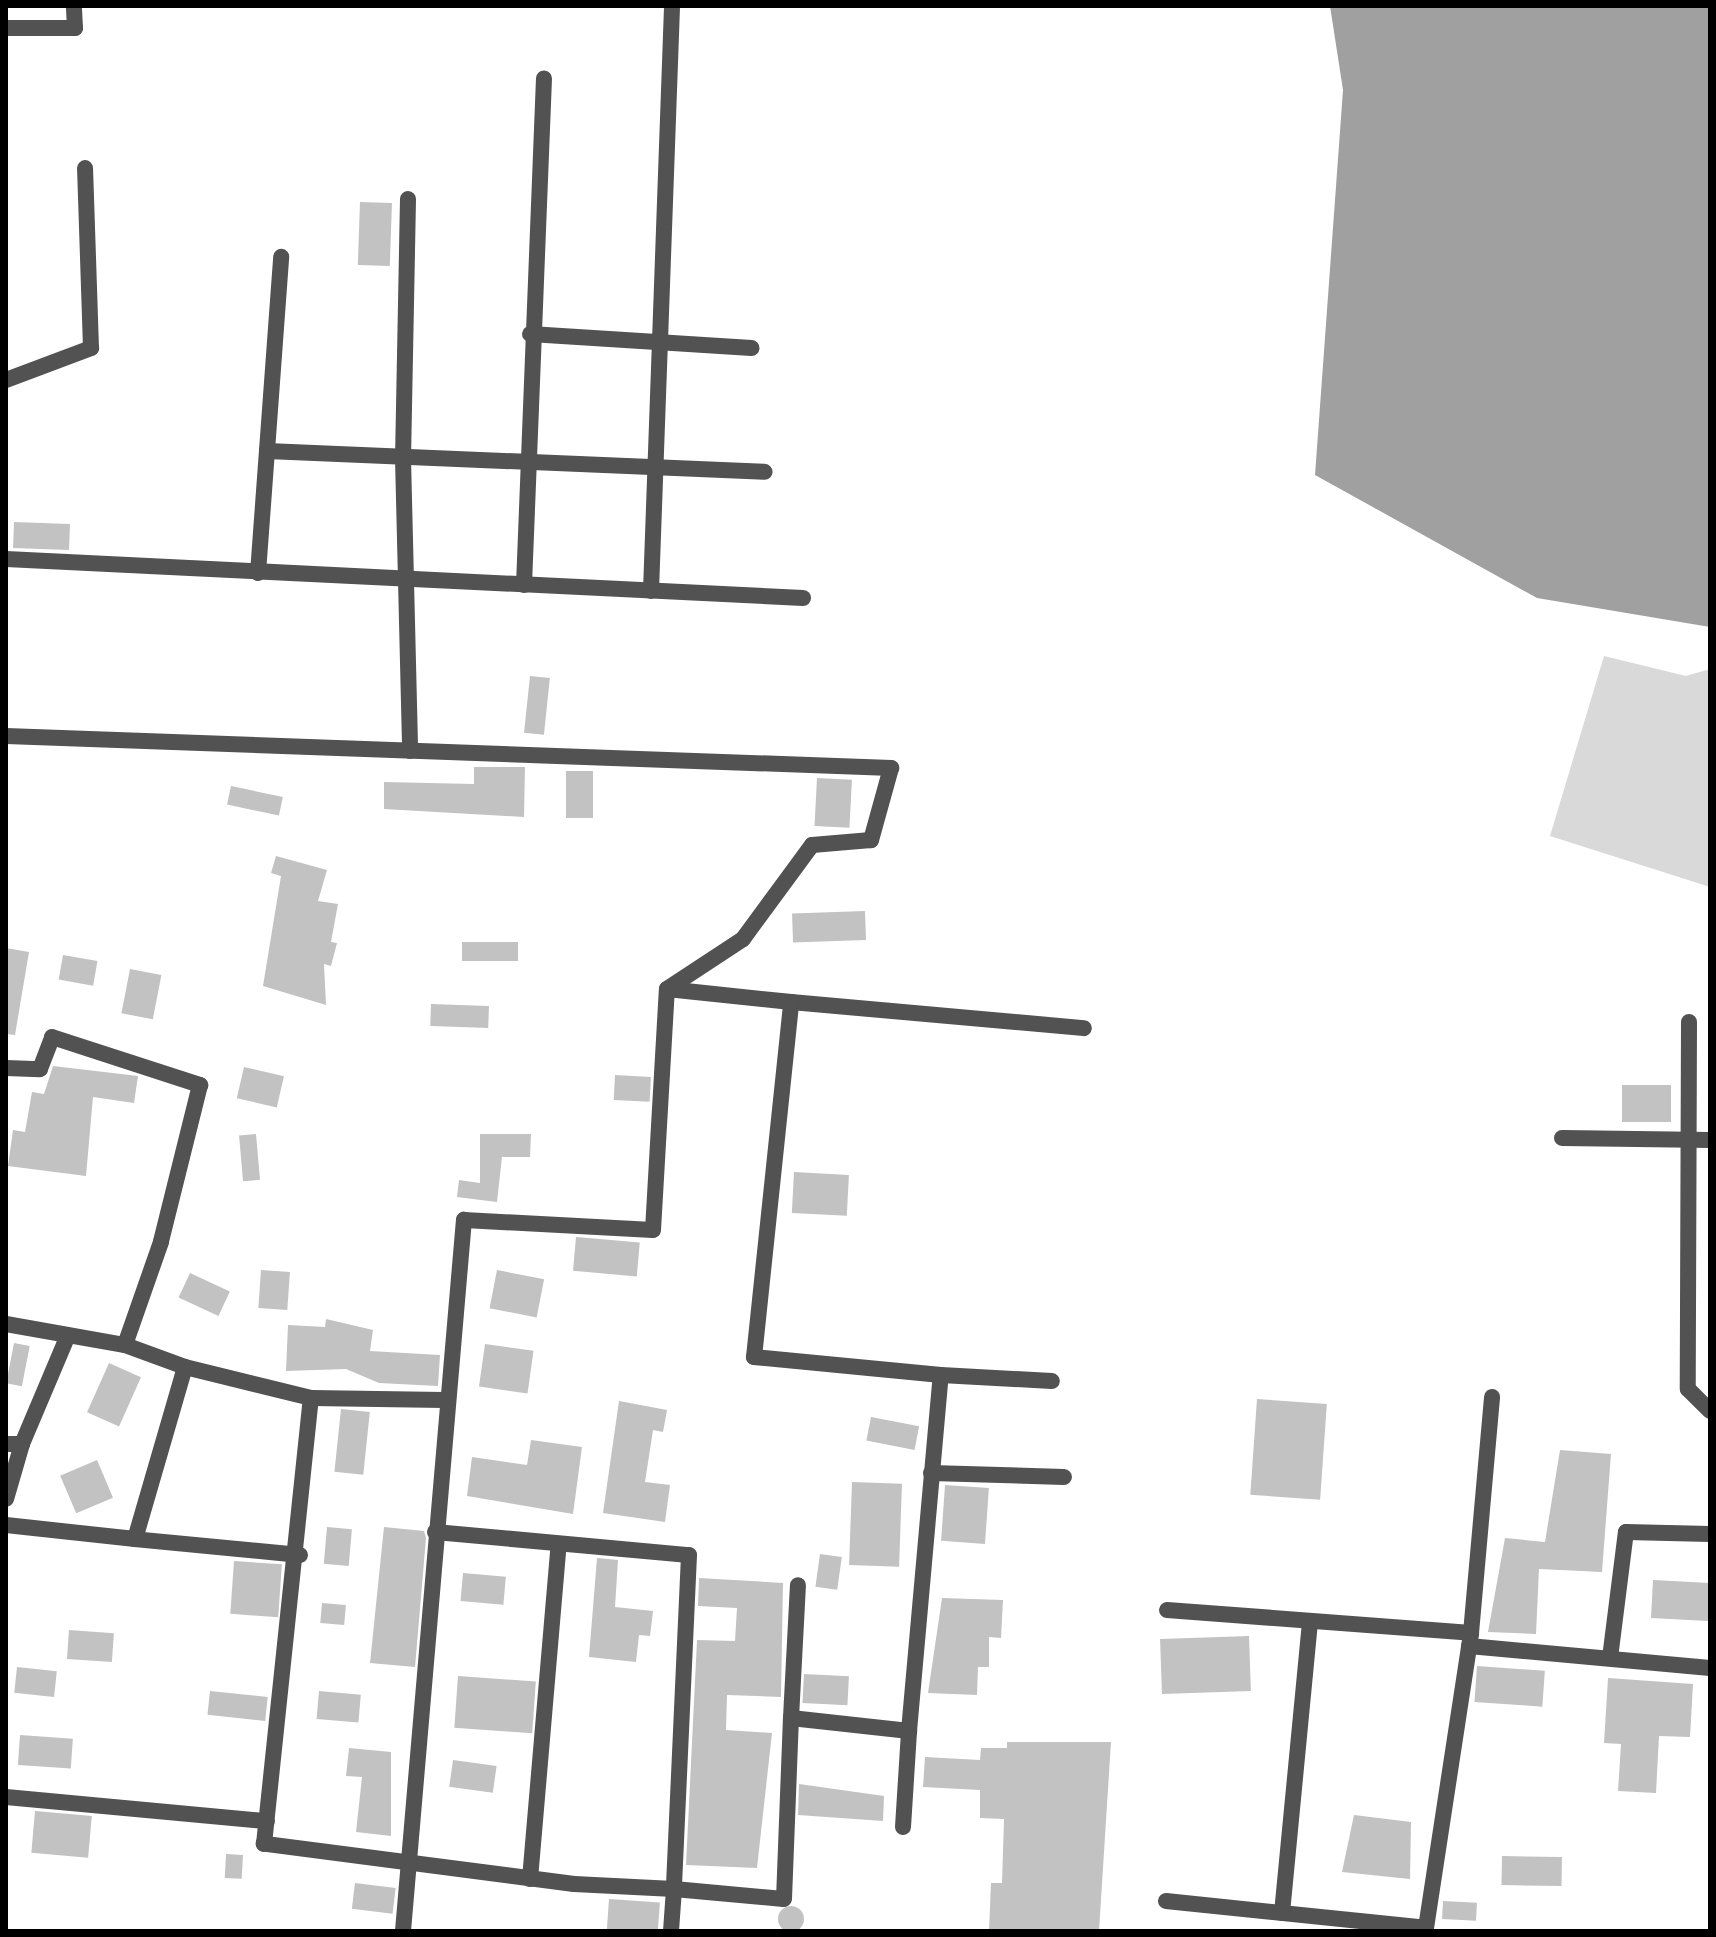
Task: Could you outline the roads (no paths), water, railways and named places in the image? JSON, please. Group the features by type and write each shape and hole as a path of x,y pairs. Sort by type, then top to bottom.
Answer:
{"street":[{"path":"6,28 75,28 74,6"},
{"path":"651,591 672,6"},
{"path":"524,585 523,462 544,78"},
{"path":"6,380 91,348 85,168"},
{"path":"408,199 403,458 410,751"},
{"path":"258,573 281,257"},
{"path":"530,334 752,348"},
{"path":"267,451 765,472"},
{"path":"6,559 406,581 803,598"},
{"path":"6,736 891,768 871,840 812,845 743,939 667,989"},
{"path":"667,989 1084,1028"},
{"path":"403,1931 444,1400 464,1220 653,1230 667,989"},
{"path":"791,1002 754,1357 941,1375 1052,1381"},
{"path":"1689,1022 1688,1389 1710,1411"},
{"path":"6,1068 40,1069 52,1037 200,1085 161,1242 125,1345"},
{"path":"1562,1138 1710,1140"},
{"path":"6,1324 125,1345 185,1367 311,1398 444,1400"},
{"path":"6,1499 14,1444 68,1335"},
{"path":"135,1539 185,1367"},
{"path":"903,1827 941,1375"},
{"path":"1166,1901 1426,1930 1470,1639 1492,1397"},
{"path":"311,1398 300,1555 264,1844 530,1879 784,1899 798,1585"},
{"path":"931,1473 1064,1477"},
{"path":"6,1525 300,1555"},
{"path":"435,1532 689,1555 671,1931"},
{"path":"1610,1658 1626,1532 1710,1534"},
{"path":"530,1879 559,1544"},
{"path":"1167,1610 1310,1621 1710,1668"},
{"path":"1282,1913 1310,1621"},
{"path":"791,1718 909,1731"},
{"path":"6,1797 267,1821"}]}
